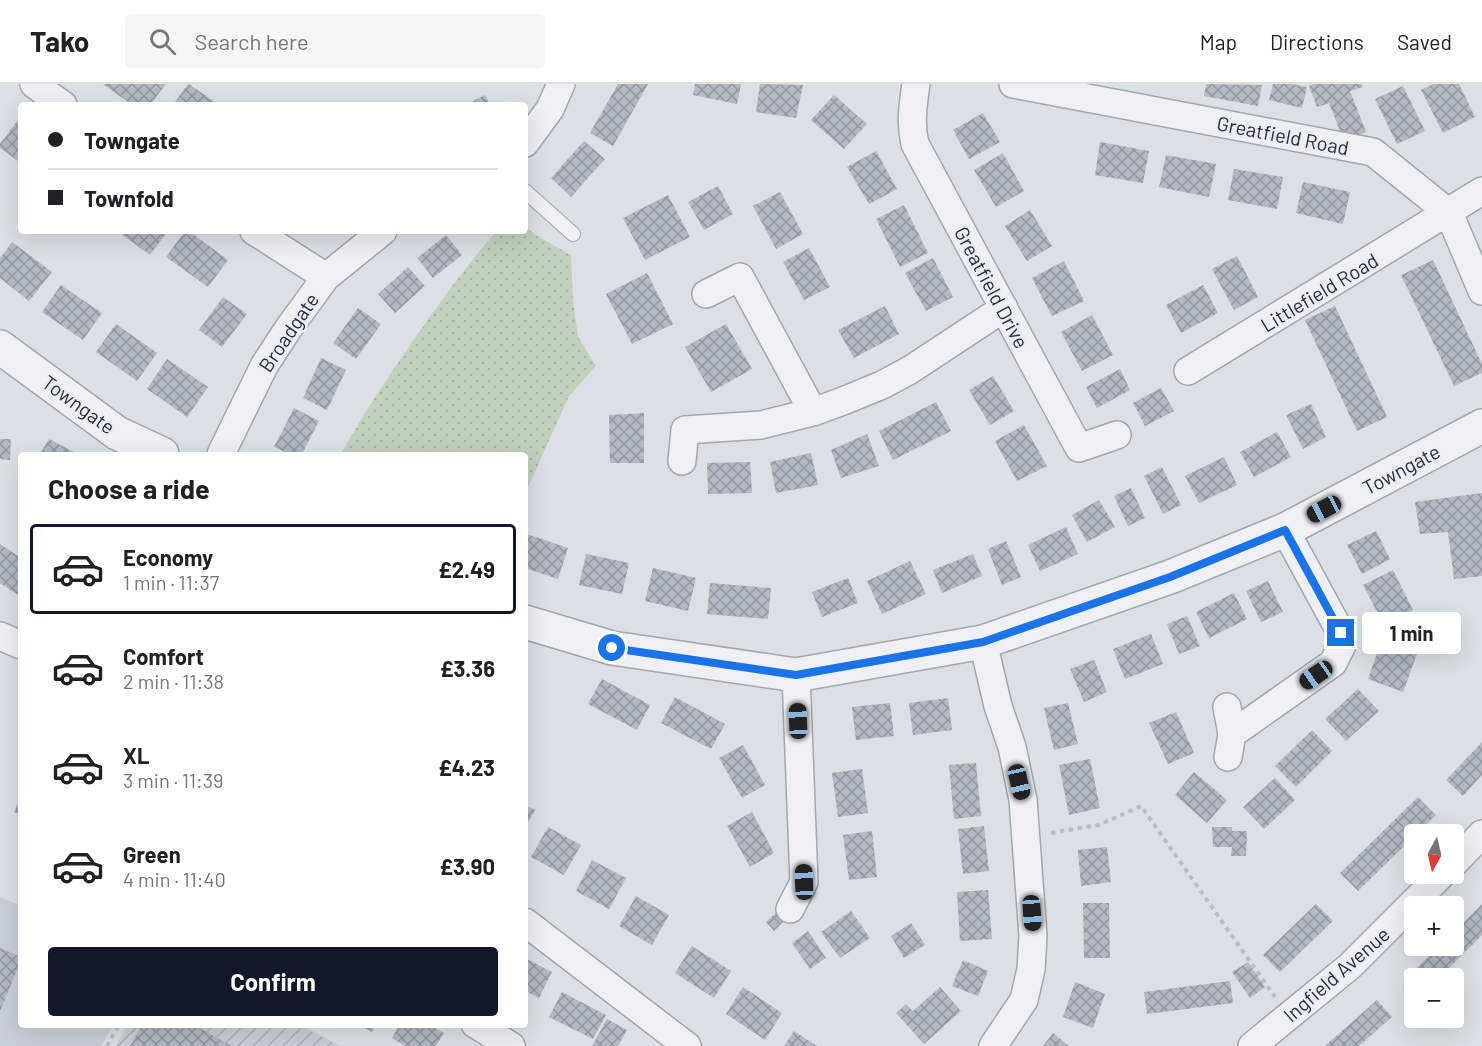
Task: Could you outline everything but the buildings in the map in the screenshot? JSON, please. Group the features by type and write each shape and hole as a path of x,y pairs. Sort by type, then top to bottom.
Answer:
{"street":[{"path":"34,84 59,102"},
{"path":"528,139 550,109 561,84"},
{"name":"Greatfield Drive","path":"916,84 911,113 911,130 915,144 1079,448 1117,435"},
{"name":"Greatfield Road","path":"1013,84 1373,152 1449,213 1482,291"},
{"name":"Littlefield Road","path":"1188,371 1482,191"},
{"path":"259,234 326,277"},
{"name":"Broadgate","path":"222,452 264,366 288,329 326,277 379,234"},
{"path":"706,294 740,277 813,412"},
{"path":"682,461 685,430 761,425 813,412 843,401 891,380 1004,308"},
{"name":"Towngate","path":"0,347 117,433 158,452"},
{"name":"Towngate","path":"528,623 612,648 796,675 983,642 1170,577 1285,530 1482,426"},
{"path":"1227,707 1230,746 1333,663 1342,645 1341,633 1336,622 1285,530"},
{"path":"0,636 18,644"},
{"path":"983,642 998,706 1012,747 1023,800 1033,936 1031,969 1024,1000 993,1046"},
{"path":"790,909 804,882 796,675"},
{"path":"1464,853 1482,834"},
{"name":"Ingfield Avenue","path":"1252,1046 1350,966 1432,884"},
{"path":"528,924 687,1046"},
{"path":"482,1028 511,1046"}],"lane":[{"path":"528,194 573,234"}],"path":[{"path":"1026,837 1099,825 1141,806 1288,1016"},
{"path":"107,1046 117,1028"}],"shaded area":[{"path":"0,897 18,905 18,1028 112,1028 101,1046 0,1046"},
{"path":"126,1028 306,1028 340,1046 116,1046"}],"green space":[{"path":"528,229 571,255 573,300 578,337 596,366 569,396 528,487 528,452 342,452 394,368 494,234 528,234"}],"route":[{"path":"612,648 796,675 983,642 1170,577 1285,530 1341,633"}]}
